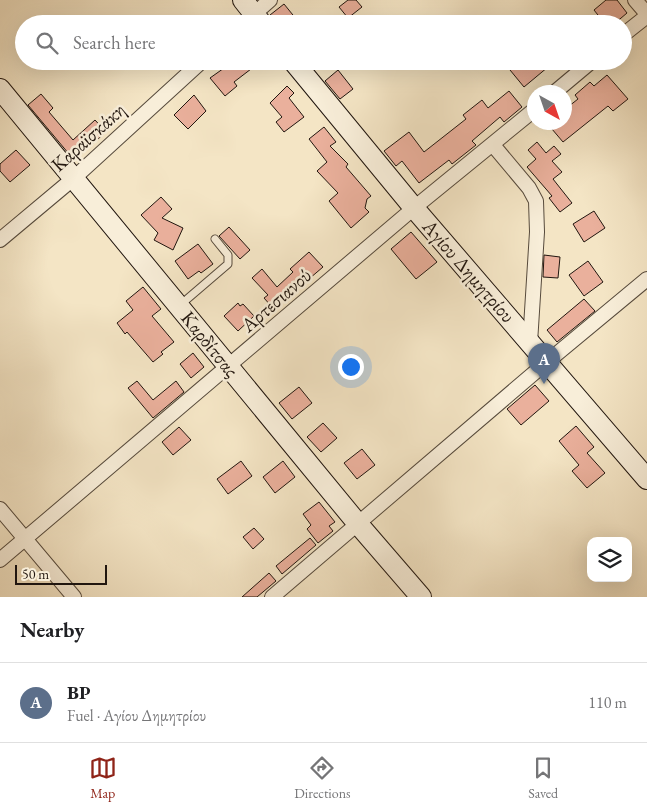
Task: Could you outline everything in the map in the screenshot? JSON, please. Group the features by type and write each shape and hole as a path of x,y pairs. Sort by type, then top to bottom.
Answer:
{"street":[{"path":"250,15 270,0"},
{"path":"632,28 647,15 636,0"},
{"name":"Καραϊσκάκη","path":"0,240 74,178 192,70"},
{"name":"Αγίου Δημητρίου","path":"300,70 414,208 647,479"},
{"path":"563,85 581,70"},
{"name":"Καρδίτσας","path":"0,89 358,524 421,597"},
{"name":"Αρτεσιανού","path":"0,560 414,208 527,116"},
{"path":"493,145 529,188 536,201 537,232 530,342"},
{"path":"272,597 547,362 645,285"},
{"path":"0,509 74,597"}],"lane":[{"path":"178,306 228,264 228,255 215,239"}],"building":[{"path":"348,0 356,0 362,7 352,15 346,15 339,7"},
{"path":"606,0 617,0 627,13 625,15 598,15 594,10"},
{"path":"284,4 293,15 270,15"},
{"path":"221,70 250,70 234,82 237,86 225,96 210,78"},
{"path":"338,70 353,89 340,99 325,81"},
{"path":"510,70 544,70 524,87"},
{"path":"607,75 628,99 613,111 608,106 563,142 553,130 572,130 572,104 578,99 575,95 590,82 594,86"},
{"path":"287,86 294,93 289,98 304,117 284,132 276,122 282,117 270,103"},
{"path":"509,91 522,107 504,122 500,117 472,141 476,145 452,164 449,160 419,183 402,161 396,166 384,151 409,132 424,152 466,119 463,115 482,100 488,108"},
{"path":"41,94 53,108 49,112 73,140 95,120 106,132 74,160 28,105"},
{"path":"194,95 206,111 188,129 174,115"},
{"path":"324,127 336,142 330,146 348,164 346,167 371,196 367,199 365,208 369,212 351,228 329,201 338,193 317,171 327,162 309,139"},
{"path":"537,142 546,153 554,146 561,154 552,161 562,172 553,179 572,203 560,212 549,198 552,196 527,167 536,159 528,150"},
{"path":"16,150 30,165 10,182 0,171 0,164"},
{"path":"161,197 172,209 162,218 183,228 173,250 154,240 158,233 141,215"},
{"path":"594,211 605,228 584,242 573,224"},
{"path":"229,227 250,250 240,259 219,236"},
{"path":"411,232 437,262 416,279 391,249"},
{"path":"198,244 213,264 201,273 199,271 188,279 175,261"},
{"path":"309,252 323,267 303,284 301,281 272,307 264,298 268,295 252,278 262,269 277,287 293,272 290,269"},
{"path":"544,255 560,257 558,278 543,277"},
{"path":"588,261 603,282 584,296 569,275"},
{"path":"143,287 161,309 152,316 174,342 161,352 163,354 153,362 127,332 125,334 117,323 133,310 126,301"},
{"path":"584,299 595,311 557,342 547,330"},
{"path":"238,303 240,306 243,304 254,316 238,331 224,316"},
{"path":"193,353 204,367 191,378 180,364"},
{"path":"137,381 153,400 176,381 184,392 153,418 128,388"},
{"path":"535,385 549,401 521,425 507,409"},
{"path":"299,387 312,403 292,419 279,403"},
{"path":"323,423 337,438 321,452 307,437"},
{"path":"576,426 594,447 587,453 605,473 587,488 572,471 579,465 559,441"},
{"path":"179,427 191,440 173,455 162,442"},
{"path":"362,449 375,465 357,479 344,463"},
{"path":"241,461 252,476 228,494 217,479"},
{"path":"283,461 295,477 275,493 263,477"},
{"path":"319,502 335,522 329,526 333,531 318,543 307,529 311,525 303,514"},
{"path":"254,528 264,539 253,549 243,537"},
{"path":"310,538 316,545 282,574 276,566"},
{"path":"269,573 276,581 257,597 242,597"}],"place":[{"name":"BP","path":"544,384"}]}
